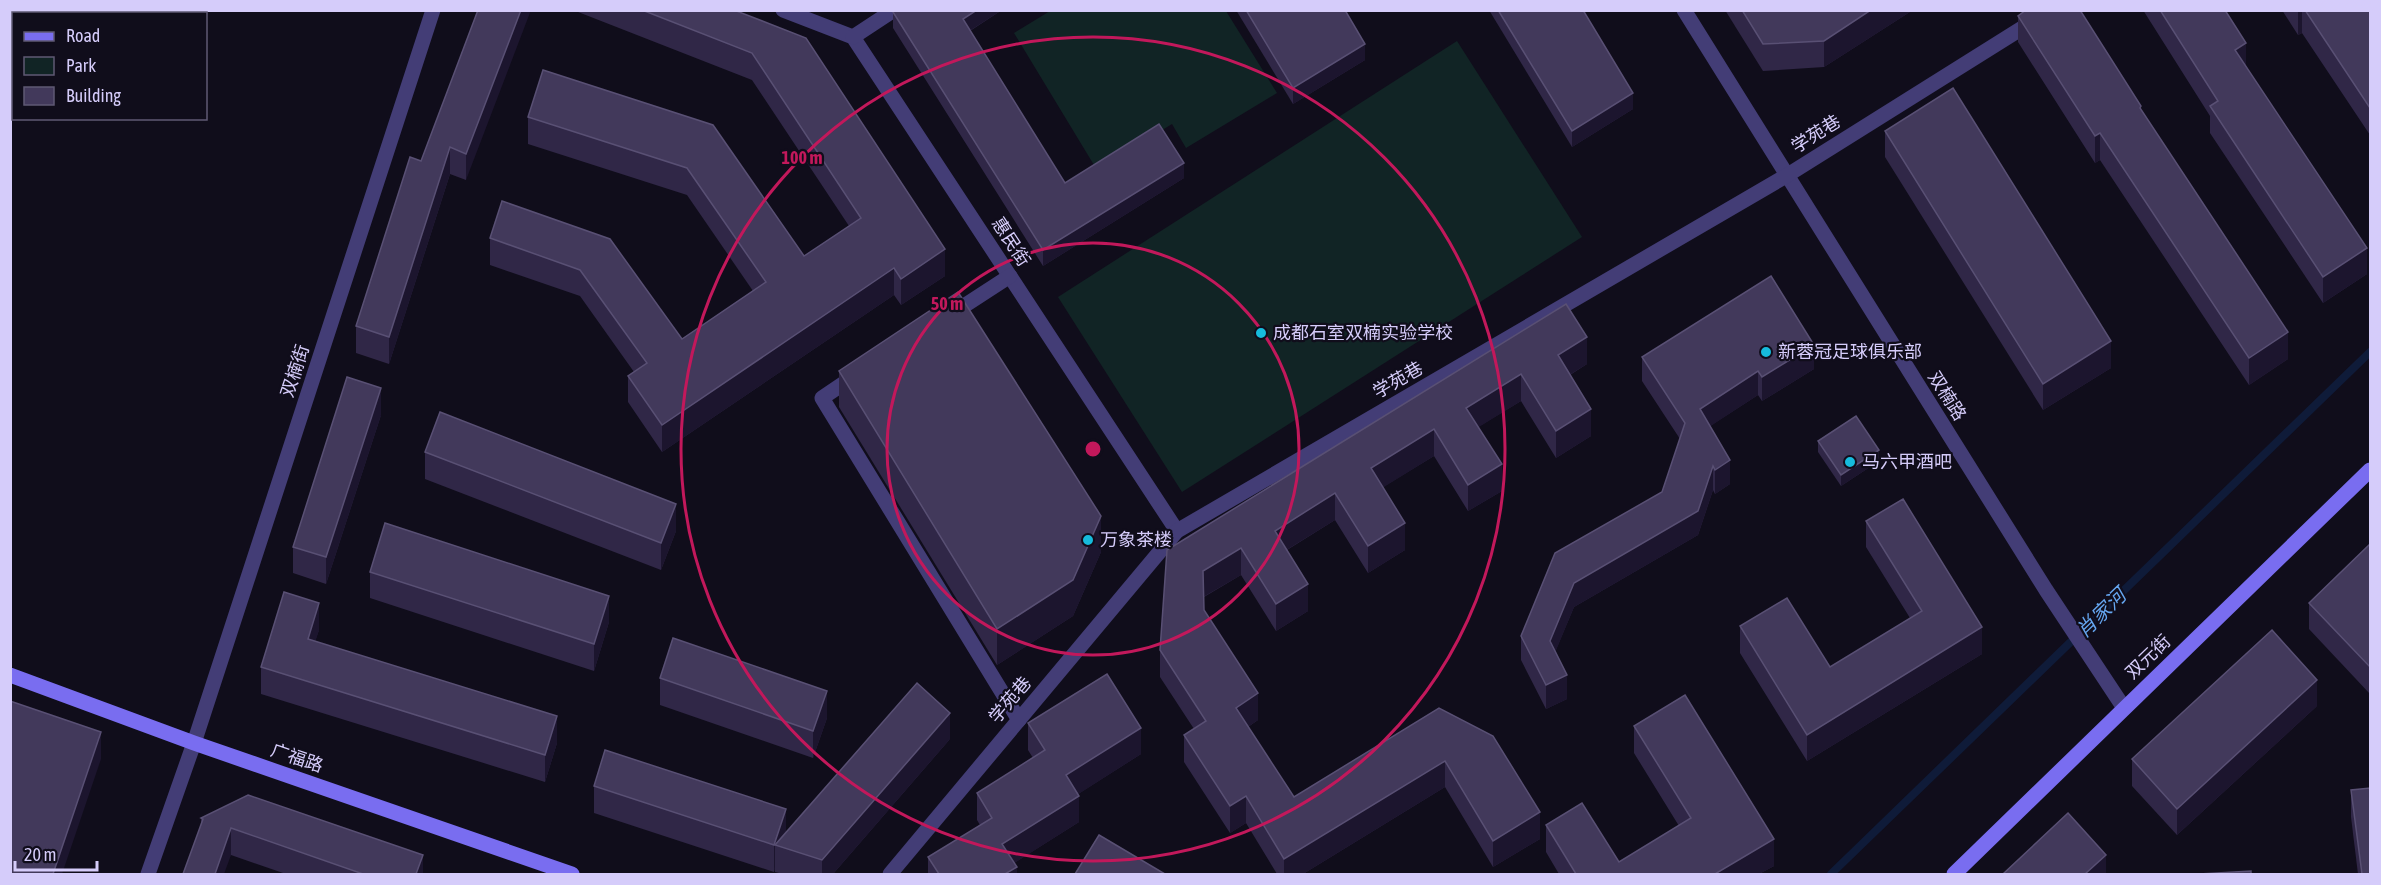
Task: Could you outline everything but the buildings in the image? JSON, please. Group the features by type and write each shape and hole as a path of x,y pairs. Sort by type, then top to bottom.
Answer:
{"street":[{"name":"双楠街","path":"148,874 194,743 433,10"},
{"path":"783,10 853,37 894,10"},
{"name":"双楠路","path":"1684,10 2046,590 2124,708"},
{"name":"学苑巷","path":"890,874 1177,531 1786,176 2051,10"},
{"name":"惠民街","path":"853,37 1177,531"},
{"path":"941,321 1010,276"},
{"path":"871,366 822,398 1019,720"},
{"name":"双元街","path":"1954,874 2370,470"},
{"name":"广福路","path":"10,675 194,743 572,874"}],"green space":[{"path":"1050,11 1226,11 1277,93 1186,148 1172,124 1097,170 1014,33"},
{"path":"1457,41 1582,237 1182,492 1058,297"}],"waterway":[{"name":"肖家河","path":"1831,874 2370,352"}],"place":[{"name":"成都石室双楠实验学校","path":"1261,333"},
{"name":"新蓉冠足球俱乐部","path":"1766,352"},
{"name":"马六甲酒吧","path":"1850,462"},
{"name":"万象茶楼","path":"1088,540"}]}
